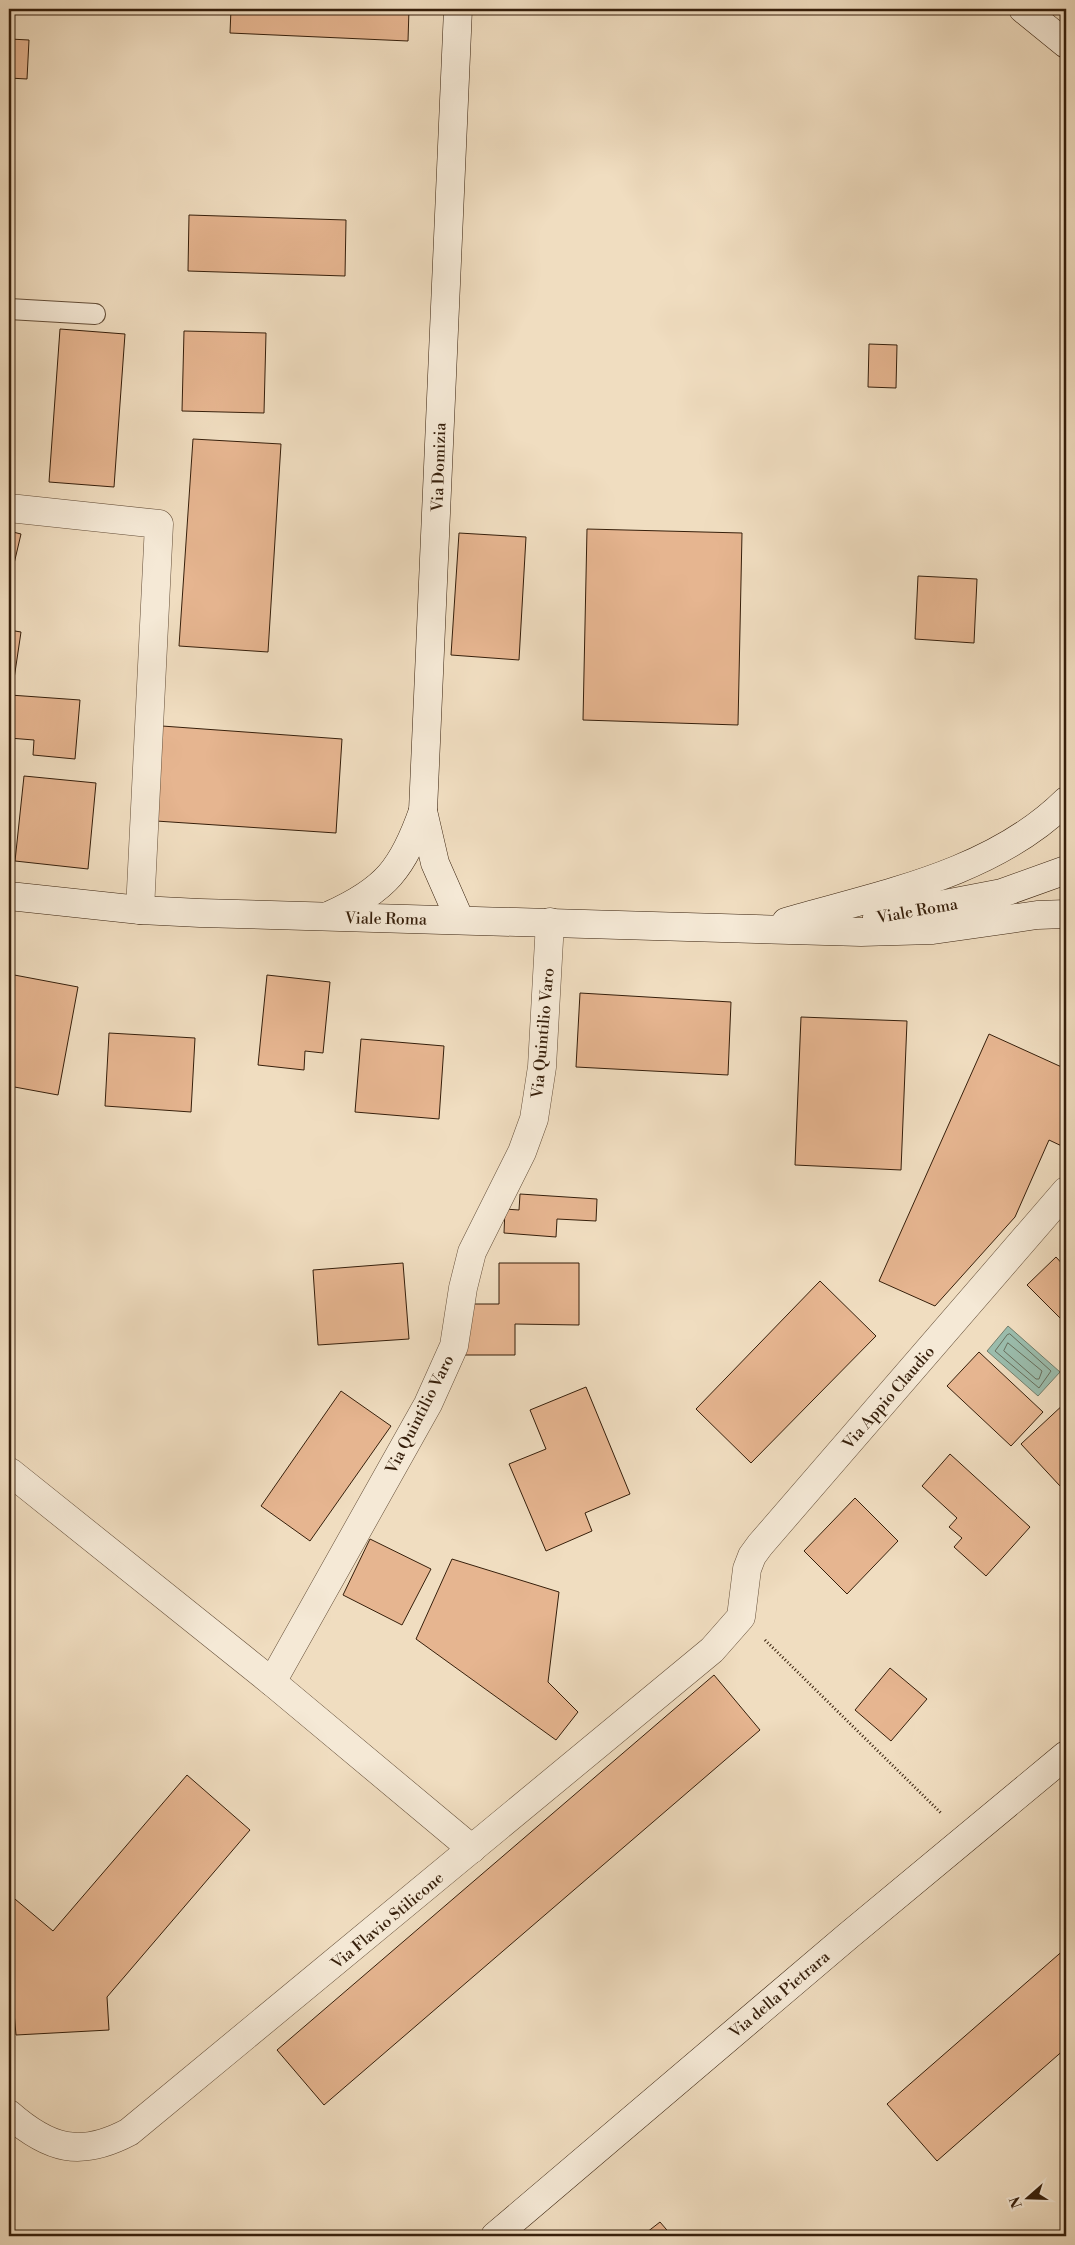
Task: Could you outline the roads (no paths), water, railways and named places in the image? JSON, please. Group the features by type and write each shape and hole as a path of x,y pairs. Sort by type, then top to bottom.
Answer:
{"street":[{"name":"Via Domizia","path":"458,9 423,811 435,863 460,920"},
{"path":"1023,9 1066,44"},
{"path":"9,508 159,524 140,910"},
{"path":"764,928 904,887 968,865 1014,841 1066,801"},
{"path":"326,916 371,893 388,877 406,855 423,811"},
{"name":"Viale Roma","path":"764,928 867,919 937,908 1002,893 1066,870"},
{"name":"Viale Roma","path":"9,896 140,910 861,932 933,930 1043,914 1066,914"},
{"name":"Via Quintilio Varo","path":"272,1682 428,1404 454,1346 463,1288 472,1252 522,1152 534,1119 541,1080 550,922"},
{"name":"Via Appio Claudio","path":"741,1617 747,1569 756,1550 1066,1191"},
{"path":"10,1472 272,1682 472,1849"},
{"name":"Via Flavio Stilicone","path":"9,2114 37,2137 66,2146 80,2148 108,2143 128,2132 712,1650 741,1617"},
{"name":"Via della Pietrara","path":"495,2236 1066,1755"}],"lane":[{"path":"9,310 95,314"}],"water":[{"path":"1008,1326 1060,1372 1038,1396 987,1351"}]}
